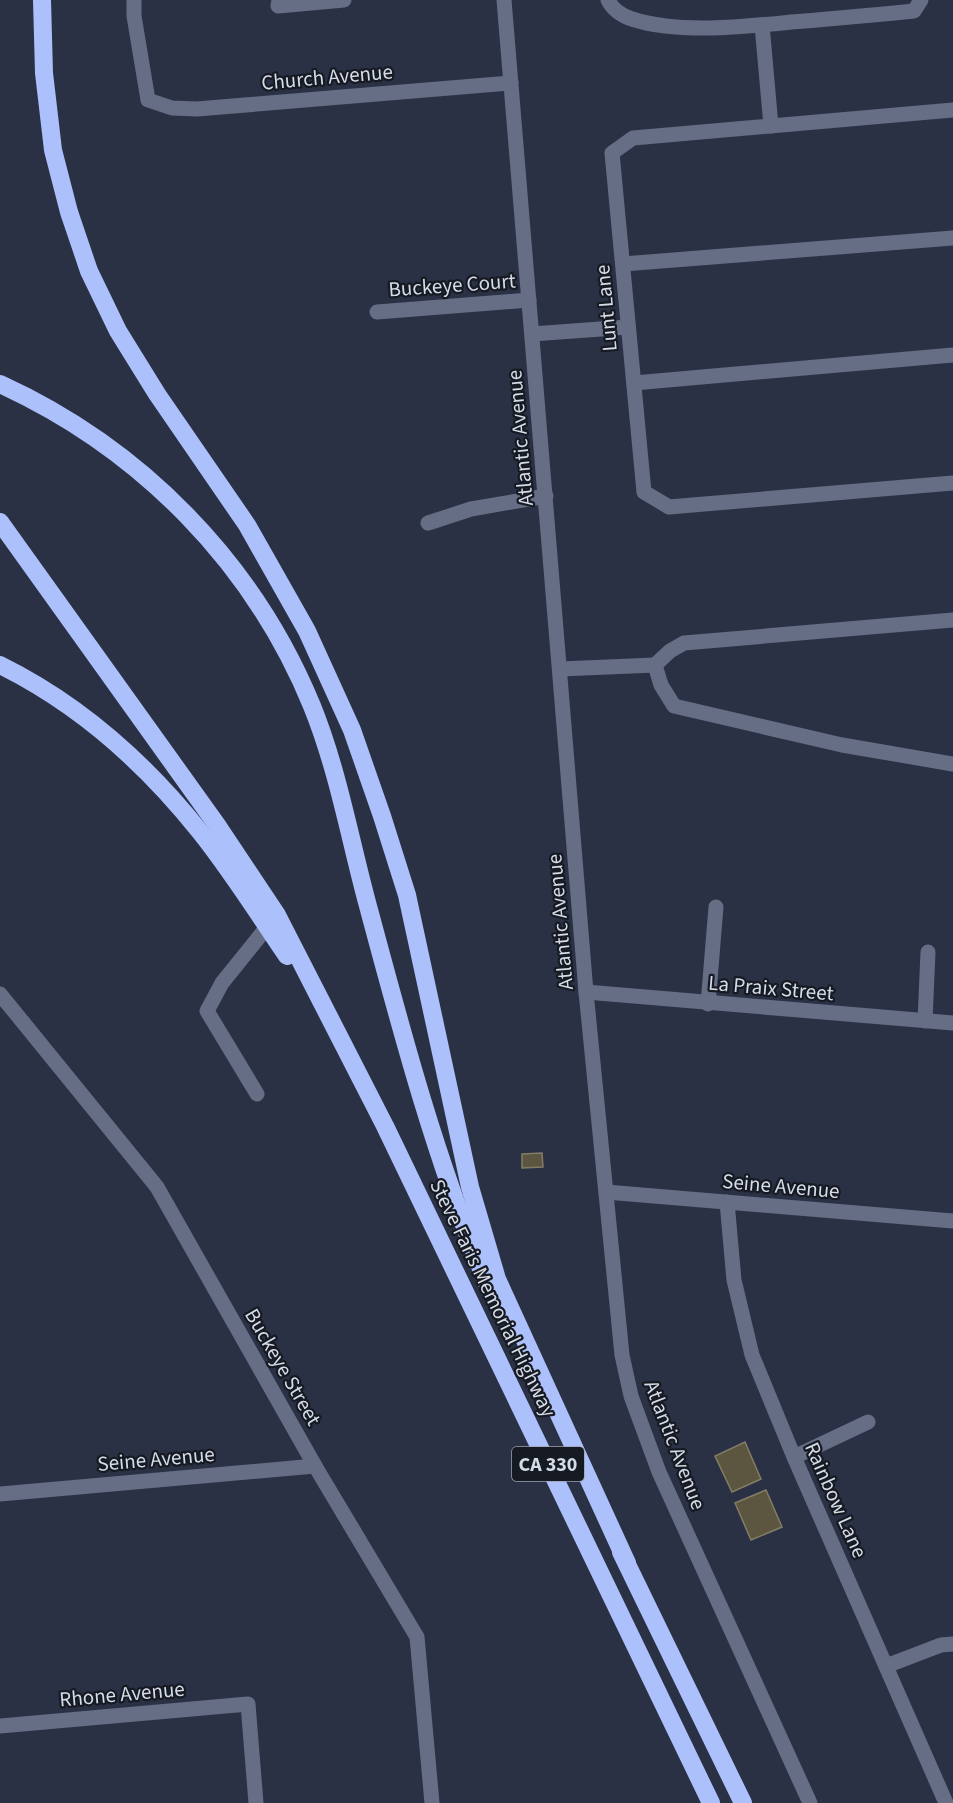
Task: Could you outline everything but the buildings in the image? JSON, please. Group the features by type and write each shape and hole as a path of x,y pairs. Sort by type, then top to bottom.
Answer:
{"highway":[{"path":"42,0 47,111 56,160 89,271 118,331 247,525 307,631 352,730 406,895 467,1176 497,1279 627,1563"},
{"path":"0,384 68,419 102,441 148,476 189,516 242,579 284,648 312,706 336,783 411,1062 434,1137 486,1282 627,1563 743,1803"},
{"path":"0,522 218,825 273,923"},
{"path":"0,665 33,683 84,718 109,737 158,783 273,923"},
{"name":"Steve Faris Memorial Highway","path":"273,923 324,1009 385,1126 711,1803"}],"street":[{"name":"Church Avenue","path":"134,0 134,16 148,100 172,108 197,109 511,83"},
{"path":"279,0 278,6 344,0"},
{"name":"Atlantic Avenue","path":"504,0 586,992 622,1355 631,1396 659,1472 810,1803"},
{"path":"608,0 612,8 631,19 667,25 712,28 914,11 921,0"},
{"path":"762,25 771,126"},
{"name":"Lunt Lane","path":"953,110 633,138 612,153 644,492 669,507 953,483"},
{"path":"623,264 953,238"},
{"name":"Buckeye Court","path":"377,312 529,300"},
{"path":"532,334 628,327"},
{"path":"634,382 953,355"},
{"path":"428,523 471,509 546,496"},
{"path":"560,669 654,665 670,651 684,643 953,620"},
{"path":"654,665 661,685 674,706 842,745 953,764"},
{"path":"708,1004 716,908"},
{"path":"257,1094 207,1011 222,983 273,923"},
{"path":"925,1021 928,952"},
{"name":"La Praix Street","path":"586,992 953,1023"},
{"name":"Buckeye Street","path":"0,994 157,1187 315,1466 417,1637 432,1803"},
{"name":"Seine Avenue","path":"606,1192 953,1221"},
{"name":"Rainbow Lane","path":"727,1202 734,1280 752,1355 794,1457 946,1803"},
{"path":"794,1457 868,1422"},
{"name":"Seine Avenue","path":"0,1494 315,1466"},
{"path":"886,1666 941,1645 953,1644"},
{"name":"Rhone Avenue","path":"0,1726 248,1704 256,1803"}]}
